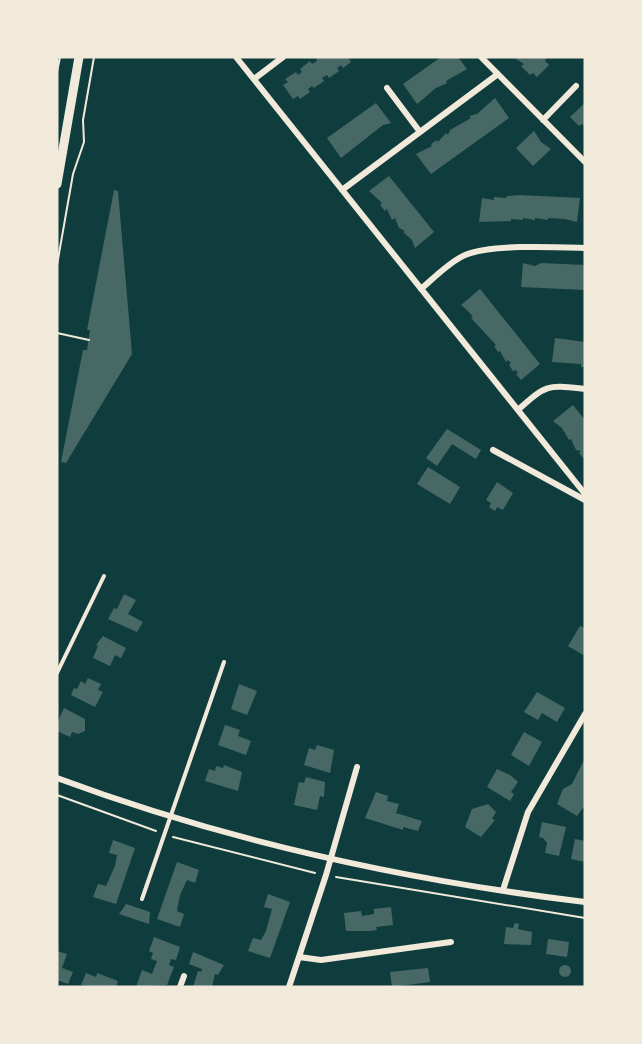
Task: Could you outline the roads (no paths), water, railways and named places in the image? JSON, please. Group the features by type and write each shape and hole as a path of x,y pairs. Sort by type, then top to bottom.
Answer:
{"street":[{"path":"57,184 61,135 79,57"},
{"path":"236,57 585,494"},
{"path":"254,79 283,57"},
{"path":"481,57 585,162"},
{"path":"342,190 498,74"},
{"path":"543,120 576,86"},
{"path":"387,88 420,132"},
{"path":"421,289 465,256 507,249 585,248"},
{"path":"519,409 540,390 551,386 585,390"},
{"path":"493,450 585,500"},
{"path":"503,890 528,812 585,714"},
{"path":"289,987 357,767"},
{"path":"57,778 169,818 330,860 585,902"},
{"path":"299,957 321,960 451,942"},
{"path":"180,987 184,976"}],"lane":[{"path":"57,673 104,576"},
{"path":"142,898 224,662"}]}
